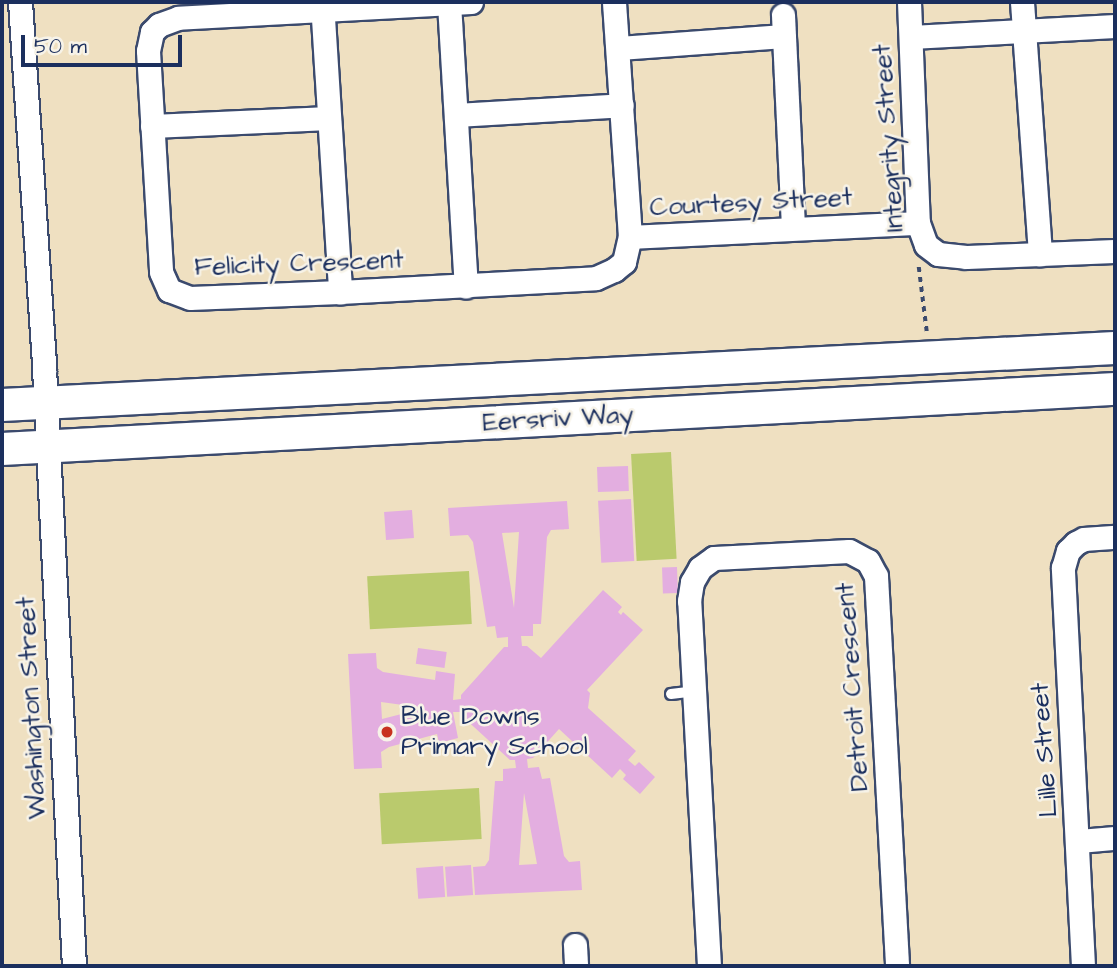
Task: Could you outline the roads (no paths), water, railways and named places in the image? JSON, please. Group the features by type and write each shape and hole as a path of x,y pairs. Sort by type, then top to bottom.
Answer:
{"main road":[{"name":"Eersriv Way","path":"2,405 1115,348"},
{"name":"Eersriv Way","path":"2,449 1115,389"}],"street":[{"name":"Washington Street","path":"20,2 13,54 44,403 75,966"},
{"name":"Felicity Crescent","path":"460,2 323,6 178,18 159,25 152,32 148,51 161,272 169,290 190,298 596,278 624,262 630,237 614,2"},
{"path":"460,2 456,116 466,286"},
{"name":"Integrity Street","path":"909,2 918,223 926,245 932,251 948,256 1115,251"},
{"path":"1023,2 1041,254"},
{"path":"323,6 340,292"},
{"path":"619,48 784,26 793,228"},
{"path":"911,37 1115,26"},
{"path":"456,116 622,105"},
{"path":"152,126 329,118"},
{"name":"Courtesy Street","path":"630,237 918,223"},
{"name":"Lille Street","path":"1083,966 1079,841 1062,578 1068,551 1084,539 1115,537"},
{"name":"Detroit Crescent","path":"709,966 683,693 689,601 695,574 713,558 849,551 863,556 873,566 876,576 897,966"},
{"path":"1079,841 1115,838"}],"place":[{"name":"Blue Downs Primary School","path":"387,732"}]}
